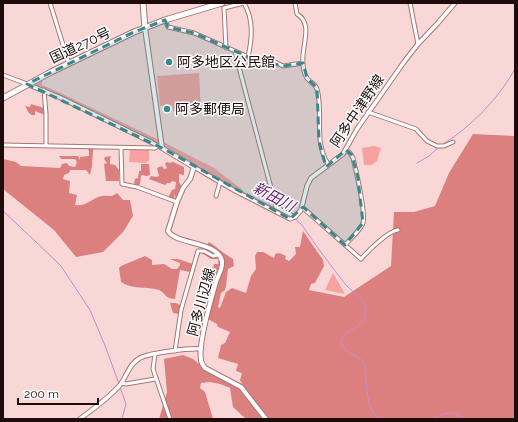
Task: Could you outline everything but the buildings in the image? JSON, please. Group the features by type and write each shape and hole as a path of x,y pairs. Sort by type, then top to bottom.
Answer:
{"highway":[{"path":"143,3 145,28"},
{"name":"国道270号","path":"3,98 27,84 134,32 165,20 223,5"}],"main road":[{"path":"145,28 161,146 194,167"},
{"name":"阿多川辺線","path":"194,167 190,178 183,188 168,227 169,233 174,236 206,246 222,259 222,266 207,316 201,349 202,364 241,387 266,419"}],"street":[{"path":"50,3 69,64"},
{"path":"226,48 223,5 244,3 249,11 252,41 248,57"},
{"path":"295,3 297,14 302,17 305,22 306,33 302,54 303,63 306,77 315,85 317,89 319,141 328,164"},
{"path":"410,3 418,44"},
{"name":"阿多中津野線","path":"294,218 302,207 309,180 314,174 346,150 357,128 418,44 455,3"},
{"path":"165,20 168,27 188,30 234,52 260,61 275,62 283,66 303,63"},
{"path":"234,52 276,207 294,218"},
{"path":"3,75 44,90 161,146"},
{"path":"44,90 46,146"},
{"path":"368,112 416,129 427,141 437,146 444,146 453,142"},
{"path":"3,145 121,148 156,148 161,146"},
{"path":"121,148 122,184 137,187 177,202"},
{"path":"345,245 362,224 363,217 358,178 352,155 346,150"},
{"path":"194,167 290,219 294,218"},
{"path":"216,196 220,182"},
{"path":"302,207 361,258 376,243 398,230"},
{"path":"174,352 181,310 198,252 204,251 213,256 218,255"},
{"path":"80,419 114,391 121,383 131,366 141,358 155,354 201,349"},
{"path":"155,354 153,369 155,379 170,419"},
{"path":"121,383 126,384 155,379"}],"highlighted area":[{"path":"165,20 168,27 194,33 253,59 283,66 303,63 307,78 317,88 319,141 326,167 346,150 352,155 358,178 363,223 345,245 303,207 290,219 162,148 27,84 134,32"}],"shaded area":[{"path":"199,73 201,111 173,111 172,105 160,106 157,76"},
{"path":"42,80 42,85 159,140 160,144 63,96 35,84"},
{"path":"31,104 44,108 45,115 35,111 35,115 30,114 25,106 30,107"},
{"path":"473,134 515,136 515,419 268,419 242,384 240,380 242,373 236,371 238,364 218,358 221,345 225,343 230,332 218,327 217,324 208,319 210,282 214,264 218,264 219,259 211,259 202,253 200,253 198,257 199,252 206,253 213,257 218,256 207,245 209,242 233,259 234,266 228,269 225,290 221,293 218,307 220,308 226,292 232,288 246,293 251,276 256,269 255,256 257,252 263,252 274,258 275,254 279,253 286,256 285,259 289,261 296,254 295,247 300,247 303,231 323,260 324,266 315,283 311,284 309,290 344,297 391,266 394,212 414,212 435,206 449,173"},
{"path":"163,142 214,168 244,191 235,188 164,146"},
{"path":"374,146 381,148 377,161 372,165 364,165 362,148"},
{"path":"79,148 93,149 92,166 90,175 86,170 70,170 69,173 64,175 63,179 70,181 69,193 77,195 75,205 83,205 99,197 111,196 117,193 123,200 130,200 133,216 123,232 103,252 76,257 54,230 3,189 3,159 16,162 21,166 60,168 62,164 67,163 69,166 75,167 77,162 75,159 61,159 59,156 78,156 80,160 80,157 89,156 88,149"},
{"path":"130,149 149,149 149,160 146,163 129,162"},
{"path":"111,156 110,164 115,165 119,170 119,181 106,181 104,164 107,163 104,159 105,157"},
{"path":"167,162 173,162 184,167 184,175 179,174 179,182 182,187 176,198 174,194 175,200 168,198 172,190 175,189 176,182 172,181 165,185 149,179 151,176 159,176 157,168 162,166 164,169 167,168 165,164"},
{"path":"141,164 149,164 150,175 142,175 140,184 136,186 134,183 135,179 138,178 139,171 141,171"},
{"path":"145,256 152,260 152,265 164,264 172,269 177,269 180,263 170,259 178,259 193,264 190,272 180,270 175,299 167,297 159,290 130,286 121,282 119,268"},
{"path":"333,273 345,294 325,290"},
{"path":"170,303 180,305 179,314 173,313"},
{"path":"183,355 193,359 210,373 239,388 263,419 246,419 233,407 230,388 210,382 201,383 200,388 205,392 213,419 159,419 167,392 164,359"}],"waterway":[{"path":"443,144 464,129 484,111 501,91 515,69"},
{"name":"新田川","path":"19,79 26,82"},
{"name":"新田川","path":"34,85 60,95 92,111"},
{"name":"新田川","path":"152,141 160,145"},
{"path":"417,163 429,156 439,147"},
{"name":"新田川","path":"183,158 235,188 277,209"},
{"path":"3,211 61,266 90,310 119,384"},
{"name":"新田川","path":"294,218 302,225 346,285 359,296 363,302 365,307 365,315 363,320 360,324 344,335 341,344 345,350 363,361 367,392 374,414 379,418 390,419"},
{"path":"120,387 126,404 122,419"},
{"name":"新田川","path":"432,419 448,413 456,414 464,419"}],"place":[{"name":"阿多地区公民館","path":"169,62"},
{"name":"阿多郵便局","path":"167,109"}]}
